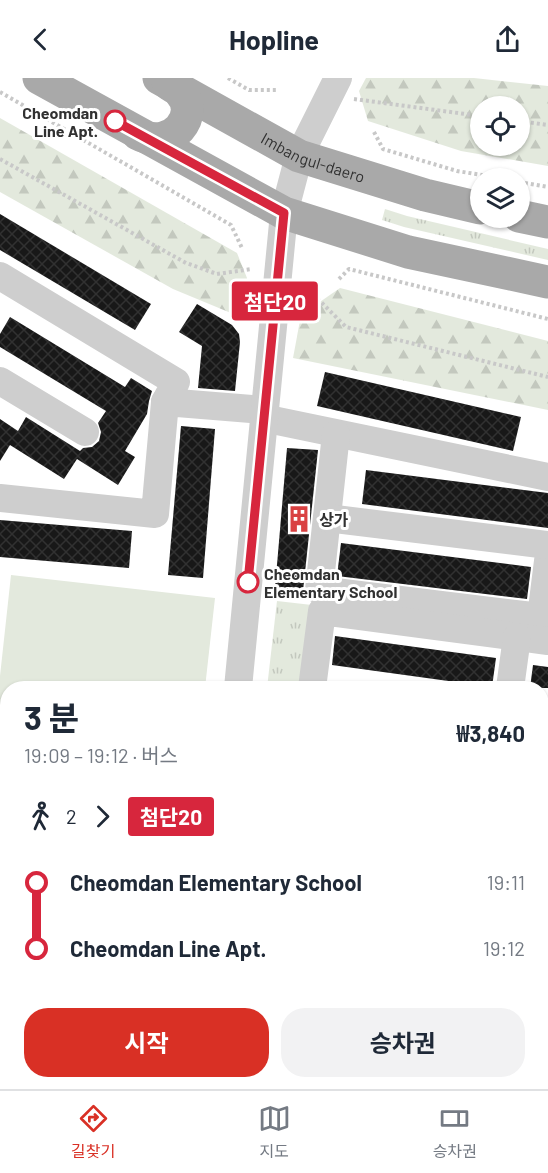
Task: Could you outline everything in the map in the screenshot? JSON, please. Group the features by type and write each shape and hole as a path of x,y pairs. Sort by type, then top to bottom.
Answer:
{"main road":[{"path":"39,78 147,139 165,139 181,128 186,110 180,92 163,81"},
{"name":"Imbangul-daero","path":"163,81 299,156 425,195 470,206"},
{"path":"138,134 284,213 408,252 548,282"},
{"path":"530,218 548,222"}],"street":[{"path":"239,681 284,213 299,156 346,88"},
{"path":"0,498 155,514 165,402 176,382 4,287"},
{"path":"0,381 84,432"},
{"path":"165,402 263,414 336,434 548,477"},
{"path":"336,434 319,590 541,617 545,609 548,561"},
{"path":"327,518 548,545"},
{"path":"313,681 322,611 548,641"},
{"path":"511,681 517,637"}],"path":[{"path":"228,78 249,90 276,90"},
{"path":"346,88 470,114"},
{"path":"0,92 231,225 242,248"},
{"path":"530,123 548,125"},
{"path":"374,132 383,149 470,173"},
{"path":"0,159 186,263 217,274 252,269"},
{"path":"530,184 548,187"},
{"path":"339,279 349,269 548,319"},
{"path":"309,290 346,327 548,376"}],"green space":[{"path":"366,78 474,78 548,86 548,166 490,156 530,156 530,96 470,96 470,153 368,121 359,91"},
{"path":"0,118 237,253 247,278 243,318 173,289 0,192"},
{"path":"385,209 548,249 548,260 404,227 382,220"},
{"path":"340,288 548,341 548,410 293,358 301,315"},
{"path":"11,575 215,598 206,681 0,681"},
{"path":"277,601 312,605 303,681 268,681"}],"building":[{"path":"0,214 151,304 135,330 0,250"},
{"path":"197,304 232,325 239,334 235,391 198,388 202,346 179,332"},
{"path":"10,317 125,387 131,378 152,391 147,414 125,451 135,457 118,485 77,459 64,479 10,445 0,461 0,419 18,431 26,417 80,451 83,448 92,447 99,441 101,432 98,423 106,411 0,347 0,334"},
{"path":"325,372 521,417 513,451 317,406"},
{"path":"181,426 215,429 203,578 168,575"},
{"name":"상가","path":"287,448 318,450 303,591 275,588"},
{"path":"366,470 548,493 548,528 362,504"},
{"path":"0,520 132,531 129,568 0,557"},
{"path":"341,543 531,567 527,599 337,576"},
{"path":"335,636 496,658 493,681 448,681 332,665"},
{"path":"533,665 548,667 548,681 531,681"}],"bus line":[{"name":"첨단20","path":"115,121 284,213 248,582"}],"place":[{"name":"Cheomdan Line Apt.","path":"115,121"},
{"name":"상가","path":"299,519"},
{"name":"Cheomdan Elementary School","path":"248,582"}]}
